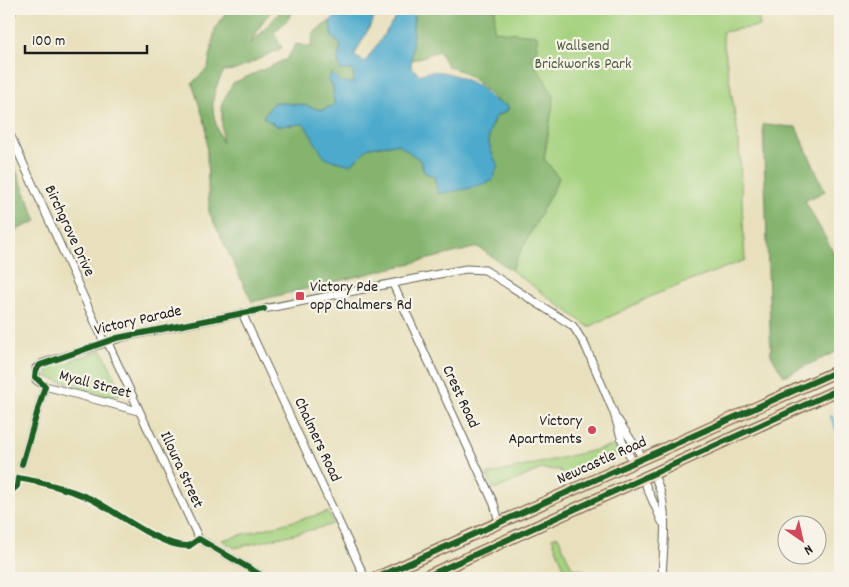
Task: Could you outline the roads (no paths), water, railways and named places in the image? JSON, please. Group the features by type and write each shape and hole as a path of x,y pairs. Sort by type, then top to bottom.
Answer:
{"highway":[{"name":"Newcastle Road","path":"376,578 840,370"},
{"name":"Newcastle Road","path":"423,578 442,574 648,476 840,389"},
{"path":"638,460 648,476"}],"street":[{"path":"9,20 13,9"},
{"name":"Birchgrove Drive","path":"9,132 106,342"},
{"name":"Victory Parade","path":"45,386 38,383 35,378 36,370 40,365 106,342 466,269 485,270 499,277 573,326 585,345 614,413 638,460"},
{"name":"Crest Road","path":"393,284 500,522"},
{"name":"Chalmers Road","path":"242,313 365,578"},
{"name":"Illoura Street","path":"106,342 199,539 266,578"},
{"path":"22,464 45,386"},
{"name":"Myall Street","path":"45,386 138,411"},
{"name":"Victory Parade","path":"614,413 622,441 638,460"},
{"path":"648,476 663,532"},
{"path":"648,476 663,500 662,578"}],"water":[{"path":"345,9 379,9 354,56 365,62 401,10 414,12 411,67 420,75 434,71 466,80 480,87 492,99 508,106 508,110 495,117 490,131 490,147 498,166 492,181 471,188 438,194 434,177 424,172 420,160 398,144 369,147 351,165 325,158 304,124 277,126 263,117 274,102 303,105 322,110 334,105 333,86 328,80 332,73 341,82 354,83 353,70 340,70 338,60 341,45 332,37 330,21"}],"waterway":[{"path":"831,416 840,437"}],"place":[{"name":"Victory Pde opp Chalmers Rd","path":"300,296"},
{"name":"Victory Apartments","path":"592,430"}],"park label":[{"name":"Wallsend Brickworks Park","path":"583,55"}]}
